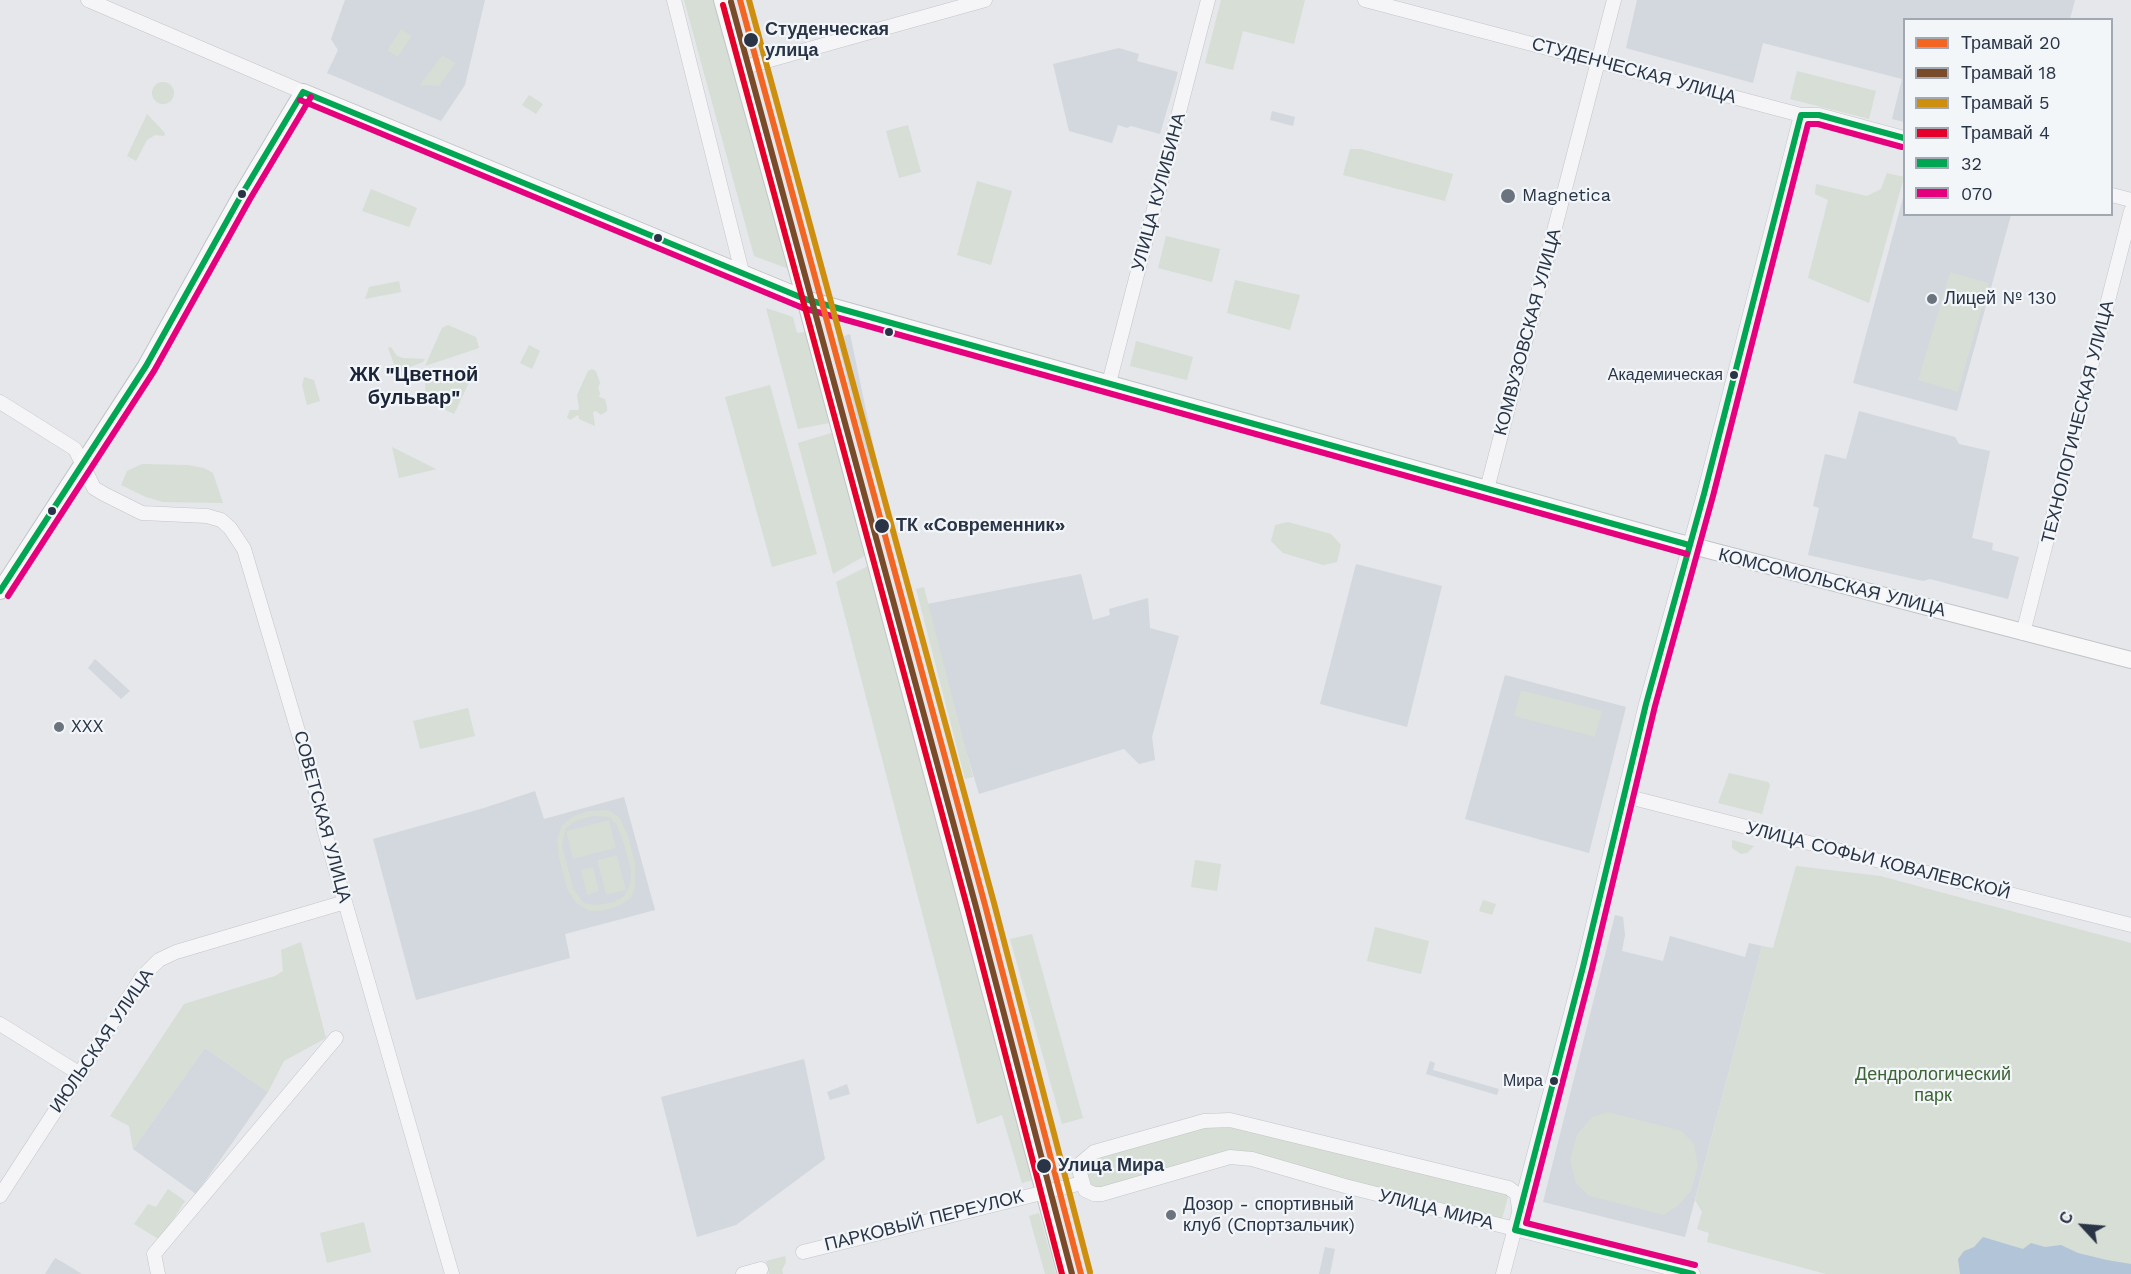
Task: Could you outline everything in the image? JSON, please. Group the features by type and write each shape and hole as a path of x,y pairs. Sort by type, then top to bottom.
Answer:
{"main road":[{"path":"722,0 806,299 1066,1274"},
{"name":"КОМСОМОЛЬСКАЯ УЛИЦА","path":"303,92 806,299 1689,545 2131,660"},
{"path":"0,591 146,366 242,194 303,92"}],"street":[{"path":"88,0 303,92"},
{"path":"674,0 742,272"},
{"path":"741,68 985,0"},
{"name":"УЛИЦА КУЛИБИНА","path":"1109,383 1209,0"},
{"name":"СТУДЕНЧЕСКАЯ УЛИЦА","path":"1365,0 1801,115 1819,115 1903,137"},
{"name":"КОМВУЗОВСКАЯ УЛИЦА","path":"1487,489 1614,0"},
{"path":"1503,1274 1646,704 1704,494 1801,115"},
{"path":"2113,195 2131,200"},
{"name":"ТЕХНОЛОГИЧЕСКАЯ УЛИЦА","path":"2023,633 2131,211"},
{"name":"СОВЕТСКАЯ УЛИЦА","path":"0,402 75,449 94,488 124,505 151,514 215,518 225,523 237,537 247,558 280,667 322,812 324,829 452,1274"},
{"name":"УЛИЦА СОФЬИ КОВАЛЕВСКОЙ","path":"1624,796 2131,925"},
{"name":"ИЮЛЬСКАЯ УЛИЦА","path":"0,1196 142,977 159,960 176,952 345,902"},
{"path":"0,1024 80,1074"},
{"path":"158,1274 154,1254 336,1038"},
{"name":"УЛИЦА МИРА","path":"1520,1211 1517,1194 1509,1188 1230,1120 1204,1121 1094,1152 1081,1163 1080,1173 1085,1190 1094,1194 1102,1194 1214,1161 1239,1157 1515,1230 1693,1274"},
{"path":"1044,1191 1082,1183"},
{"name":"ПАРКОВЫЙ ПЕРЕУЛОК","path":"803,1252 1044,1191"},
{"path":"743,1274 761,1269"}],"shaded area":[{"path":"345,0 485,0 465,85 441,121 327,73 338,50 331,39"},
{"path":"1637,0 2075,0 2070,18 1903,18 1903,122 1892,119 1902,79 1763,43 1753,83 1626,48"},
{"path":"1119,48 1139,54 1137,61 1178,72 1160,134 1118,125 1112,143 1069,131 1053,64"},
{"path":"1272,111 1295,117 1293,126 1270,120"},
{"name":"Лицей № 130","path":"1903,198 1903,216 2011,216 1957,411 1853,383"},
{"path":"850,334 878,467 870,469 837,339"},
{"path":"1859,411 1955,437 1959,444 1990,451 1972,538 1993,543 1992,550 2019,557 2008,599 1930,579 1923,581 1808,555 1819,508 1813,506 1825,454 1846,459"},
{"path":"1356,564 1442,586 1407,727 1320,704"},
{"path":"1081,574 1093,620 1110,615 1109,609 1148,598 1150,628 1179,636 1152,737 1155,760 1139,764 1124,749 979,794 922,605"},
{"path":"95,659 130,691 121,699 88,668"},
{"path":"1505,675 1626,707 1589,853 1465,819"},
{"path":"535,791 544,819 624,797 655,910 565,934 570,958 416,1000 373,839 484,808"},
{"path":"1615,915 1623,917 1625,935 1622,951 1663,961 1670,936 1745,957 1749,943 1762,946 1685,1237 1543,1202"},
{"path":"205,1048 268,1092 196,1194 133,1149"},
{"path":"804,1059 825,1159 736,1225 697,1237 661,1097"},
{"path":"1430,1061 1435,1063 1433,1070 1499,1089 1497,1095 1426,1074"},
{"path":"847,1084 850,1094 830,1100 827,1092"},
{"path":"1325,1247 1335,1249 1330,1274 1319,1274"},
{"path":"55,1258 64,1263 82,1274 45,1274"}],"green space":[{"path":"684,0 717,0 789,269 754,256"},
{"path":"1221,0 1305,0 1294,44 1243,31 1233,70 1205,63"},
{"path":"401,29 412,36 398,57 387,50"},
{"path":"442,55 456,63 439,86 420,85"},
{"path":"1797,71 1876,91 1869,119 1790,99"},
{"path":"163,82 173,89 174,93 167,103 163,104 153,97 152,93 159,83"},
{"path":"529,95 543,104 536,114 522,105"},
{"path":"147,114 165,133 164,136 155,135 147,140 136,161 127,156"},
{"path":"908,125 921,172 899,178 886,131"},
{"path":"1350,149 1361,149 1453,174 1445,201 1343,175"},
{"path":"1887,173 1903,177 1869,303 1808,278 1828,200 1815,194 1816,184 1867,196 1881,189"},
{"path":"977,181 1012,191 991,265 957,255"},
{"path":"371,189 417,208 409,227 362,211"},
{"path":"1166,236 1220,249 1212,282 1158,268"},
{"path":"1950,272 1989,283 1958,392 1918,380"},
{"path":"1235,280 1300,295 1290,330 1227,313"},
{"path":"399,281 401,292 365,299 369,287"},
{"path":"766,308 793,317 797,333 805,332 829,423 798,429"},
{"path":"448,325 476,337 479,348 425,366 442,328"},
{"path":"1136,341 1193,357 1187,380 1130,366"},
{"path":"529,345 540,351 532,369 520,363"},
{"path":"391,347 397,356 425,359 423,362 397,372 388,348"},
{"path":"476,368 454,414 426,401 425,383"},
{"path":"592,369 596,371 600,383 599,397 605,399 607,407 607,411 601,415 596,411 593,412 595,426 579,419 578,415 570,420 567,417 570,410 578,410 577,395 588,371"},
{"path":"304,377 314,380 320,401 307,405 302,385"},
{"path":"770,385 817,554 772,567 725,397"},
{"path":"841,430 873,551 833,574 798,443"},
{"path":"392,447 436,469 437,469 399,478"},
{"path":"142,464 188,465 204,468 213,473 223,503 163,502 121,485 127,471"},
{"path":"1288,522 1331,534 1341,545 1337,562 1323,565 1283,553 1271,541 1275,525"},
{"path":"876,562 1040,1178 1022,1183 1002,1115 977,1124 836,582"},
{"path":"924,587 973,777 965,779 916,589"},
{"path":"1521,690 1602,711 1595,737 1514,716"},
{"path":"468,708 475,736 420,749 413,721"},
{"path":"1729,773 1768,782 1770,785 1762,814 1718,803"},
{"path":"607,810 620,818 628,835 635,863 635,888 631,898 619,906 601,911 589,911 576,903 567,889 559,858 557,839 562,825 573,816 589,811","holes":["593,816 609,817 616,824 623,841 631,871 630,885 624,896 614,902 596,905 584,903 574,890 562,846 566,828 576,821"]},
{"path":"609,820 616,848 573,859 566,831"},
{"path":"1732,840 1754,846 1747,853 1741,854 1732,848"},
{"path":"617,855 626,890 606,895 597,860"},
{"path":"1195,860 1221,864 1217,891 1191,887"},
{"name":"Дендрологический парк","path":"1796,866 1880,876 2131,943 2131,1274 1826,1274 1707,1242 1709,1233 1697,1229 1702,1212 1695,1200 1762,946 1773,948"},
{"path":"593,867 599,891 587,895 581,870"},
{"path":"1483,900 1496,904 1492,915 1479,911"},
{"path":"1375,927 1429,941 1421,974 1367,961"},
{"path":"1032,934 1083,1118 1062,1124 1010,939"},
{"path":"301,942 326,1038 284,1061 268,1092 205,1048 133,1149 129,1126 110,1116 184,1004 275,976 283,971 281,950"},
{"path":"1608,1112 1682,1131 1694,1144 1698,1166 1691,1191 1679,1205 1664,1215 1589,1196 1576,1184 1570,1160 1577,1134 1592,1117"},
{"path":"1204,1121 1505,1187 1508,1197 1500,1226 1252,1159 1094,1194 1081,1163"},
{"path":"168,1189 185,1201 160,1240 134,1224 148,1204 156,1207"},
{"path":"1039,1213 1056,1274 1045,1274 1029,1216"},
{"path":"364,1222 371,1252 327,1263 320,1233"},
{"path":"785,1256 783,1274 769,1274 766,1261"}],"water":[{"path":"1983,1237 2023,1249 2031,1243 2045,1247 2061,1245 2078,1253 2131,1264 2131,1274 1960,1274 1958,1259 1964,1251 1974,1247"}],"tram line":[{"name":"20","path":"740,0 985,905 1081,1274"},
{"name":"5","path":"749,0 994,903 1090,1272"},
{"name":"18","path":"731,2 976,907 1072,1274"},
{"name":"4","path":"723,5 968,910 1062,1274"}],"transit line":[{"name":"32","path":"303,92 805,299 1689,545"},
{"name":"32","path":"0,591 146,366 242,194 303,92"},
{"name":"070","path":"8,596 154,371 250,199 311,97"},
{"name":"070","path":"300,100 803,308 1687,554"},
{"name":"32","path":"1693,1274 1515,1230 1583,967 1646,704 1704,494 1801,115 1819,115 1903,138"},
{"name":"070","path":"1695,1265 1526,1223 1592,969 1655,706 1713,496 1808,124 1818,124 1902,147"}],"place":[{"name":"Студенческая улица","path":"751,40"},
{"name":"Magnetica","path":"1508,196"},
{"name":"Лицей № 130","path":"1932,299"},
{"name":"Академическая","path":"1734,375"},
{"name":"ТК «Современник»","path":"882,526"},
{"name":"XXX","path":"59,727"},
{"name":"Мира","path":"1554,1081"},
{"name":"Улица Мира","path":"1044,1166"},
{"name":"Дозор - спортивный клуб (Спортзальчик)","path":"1171,1215"}],"district":[{"name":"ЖК \"Цветной бульвар\"","path":"414,386"}]}
